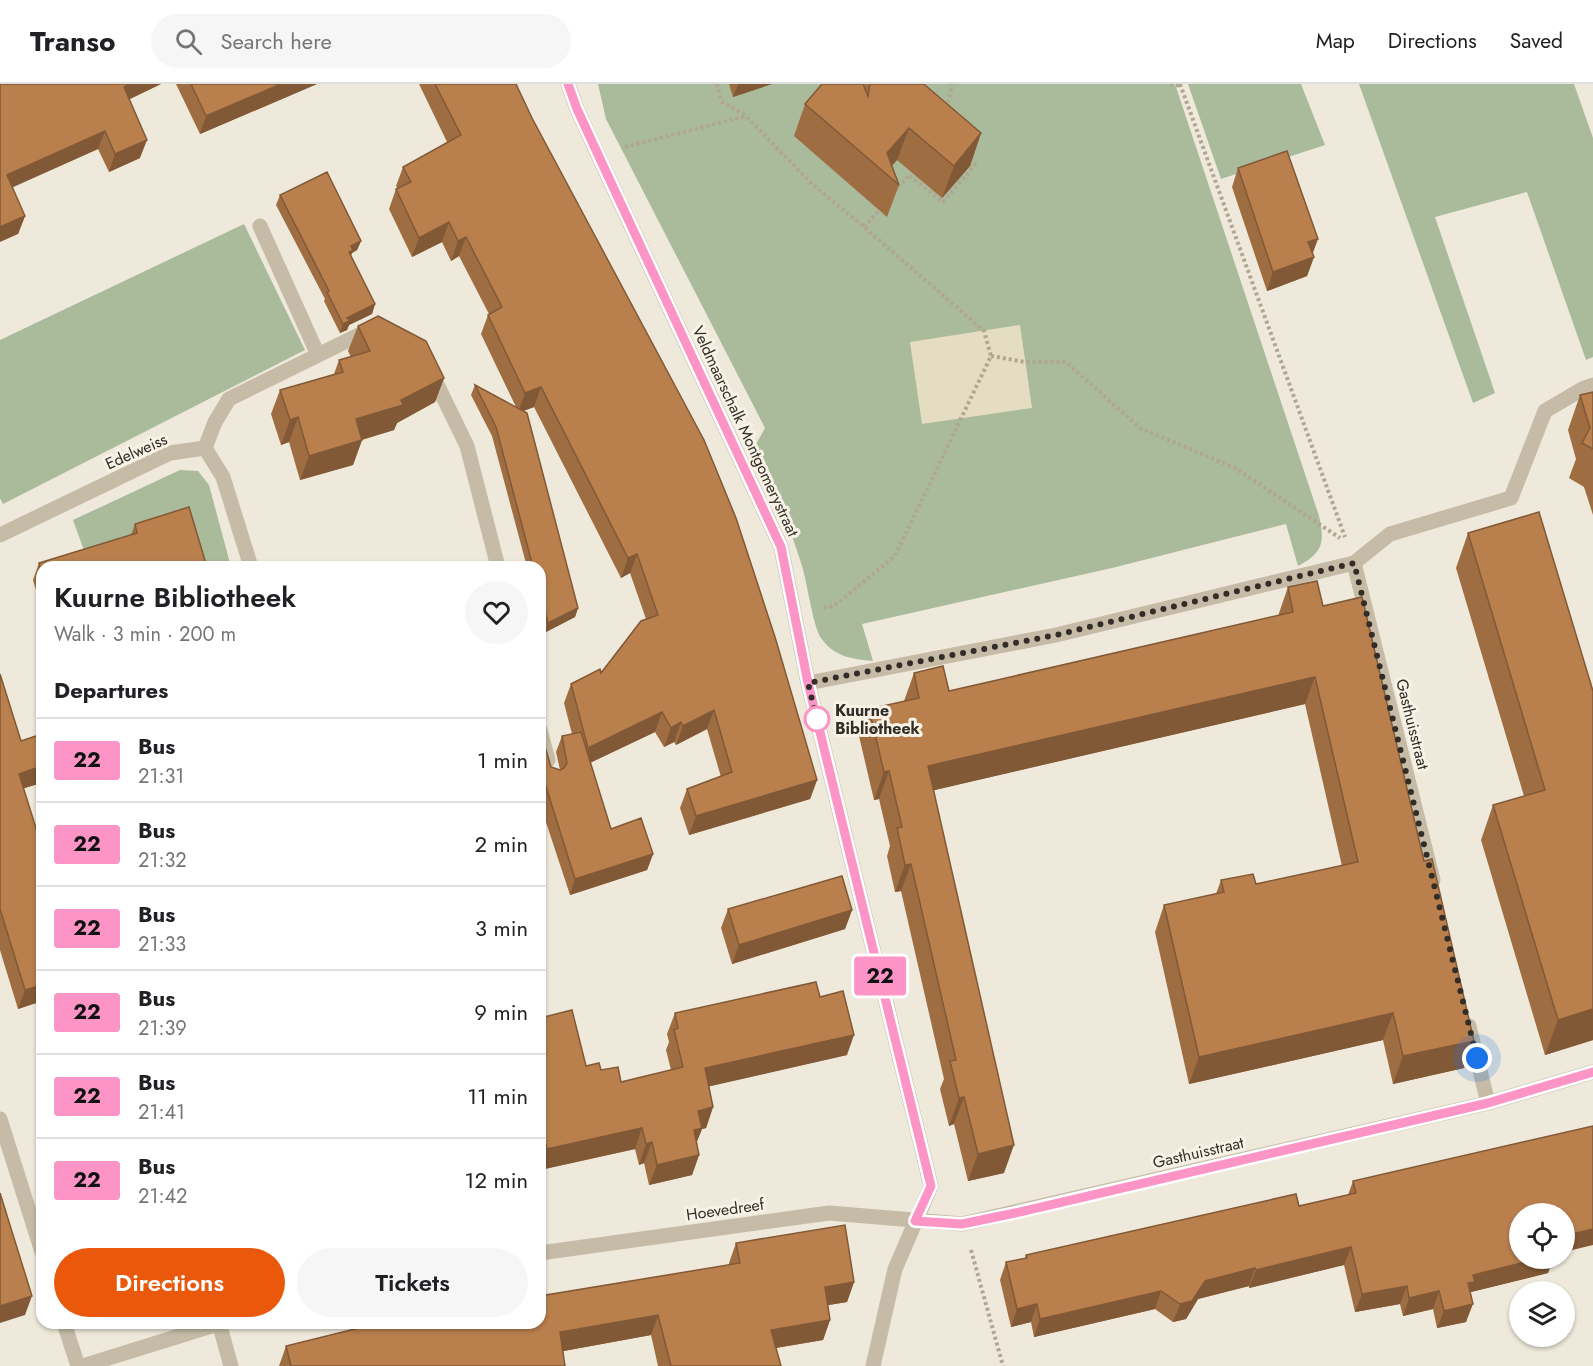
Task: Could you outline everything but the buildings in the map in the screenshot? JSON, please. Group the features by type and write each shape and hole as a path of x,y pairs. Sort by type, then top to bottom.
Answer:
{"street":[{"name":"Veldmaarschalk Montgomerystraat","path":"568,84 577,109 781,547 808,683 931,1186 895,1269 873,1366"},
{"path":"260,226 318,355"},
{"path":"249,561 223,477 205,448 215,422 229,399 373,328 383,330"},
{"path":"426,362 467,446 496,561"},
{"path":"808,683 1056,635 1354,563 1390,534 1511,498 1545,411 1593,385"},
{"name":"Edelweiss","path":"0,535 170,453 205,448"},
{"name":"Gasthuisstraat","path":"1354,563 1437,896"},
{"path":"546,754 552,777"},
{"path":"1466,1011 1488,1103"},
{"name":"Gasthuisstraat","path":"915,1221 962,1224 1488,1103 1593,1072"},
{"path":"0,1119 36,1233"},
{"name":"Hoevedreef","path":"546,1252 829,1213 915,1221"},
{"path":"66,1329 78,1366"},
{"path":"83,1366 201,1329"},
{"path":"222,1329 231,1366"}],"path":[{"path":"717,84 721,100 746,116 812,184 984,331 991,356 895,556 834,606 794,614"},
{"path":"946,112 952,84"},
{"path":"991,356 1025,362 1066,362 1140,428 1235,468 1346,541 1181,85 1170,84"},
{"path":"598,154 746,116"},
{"path":"864,227 909,175 943,202 975,165 967,158"},
{"path":"962,1224 1003,1366"}],"green space":[{"path":"598,84 1175,84 1319,516 1322,540 1317,551 1298,566 1286,524 1112,568 862,624 873,661 851,658 838,653 826,644 818,632 791,534 754,448 765,428 606,119"},
{"path":"1188,84 1301,84 1325,145 1221,179"},
{"path":"1359,84 1574,84 1593,138 1593,357 1586,360 1527,192 1435,217 1495,393 1473,403"},
{"path":"244,224 305,350 3,504 0,498 0,340"},
{"path":"180,470 198,471 209,485 229,561 88,561 73,520"}],"shaded area":[{"path":"1020,325 1032,408 922,424 910,342"}],"bus line":[{"name":"22","path":"568,84 577,109 781,547 808,683 931,1186 915,1221 962,1224 1015,1213 1488,1103 1593,1072"}],"place":[{"name":"Kuurne Bibliotheek","path":"817,719"}],"route":[{"path":"817,719 818,724 808,683 1056,635 1354,563 1477,1058"}]}
